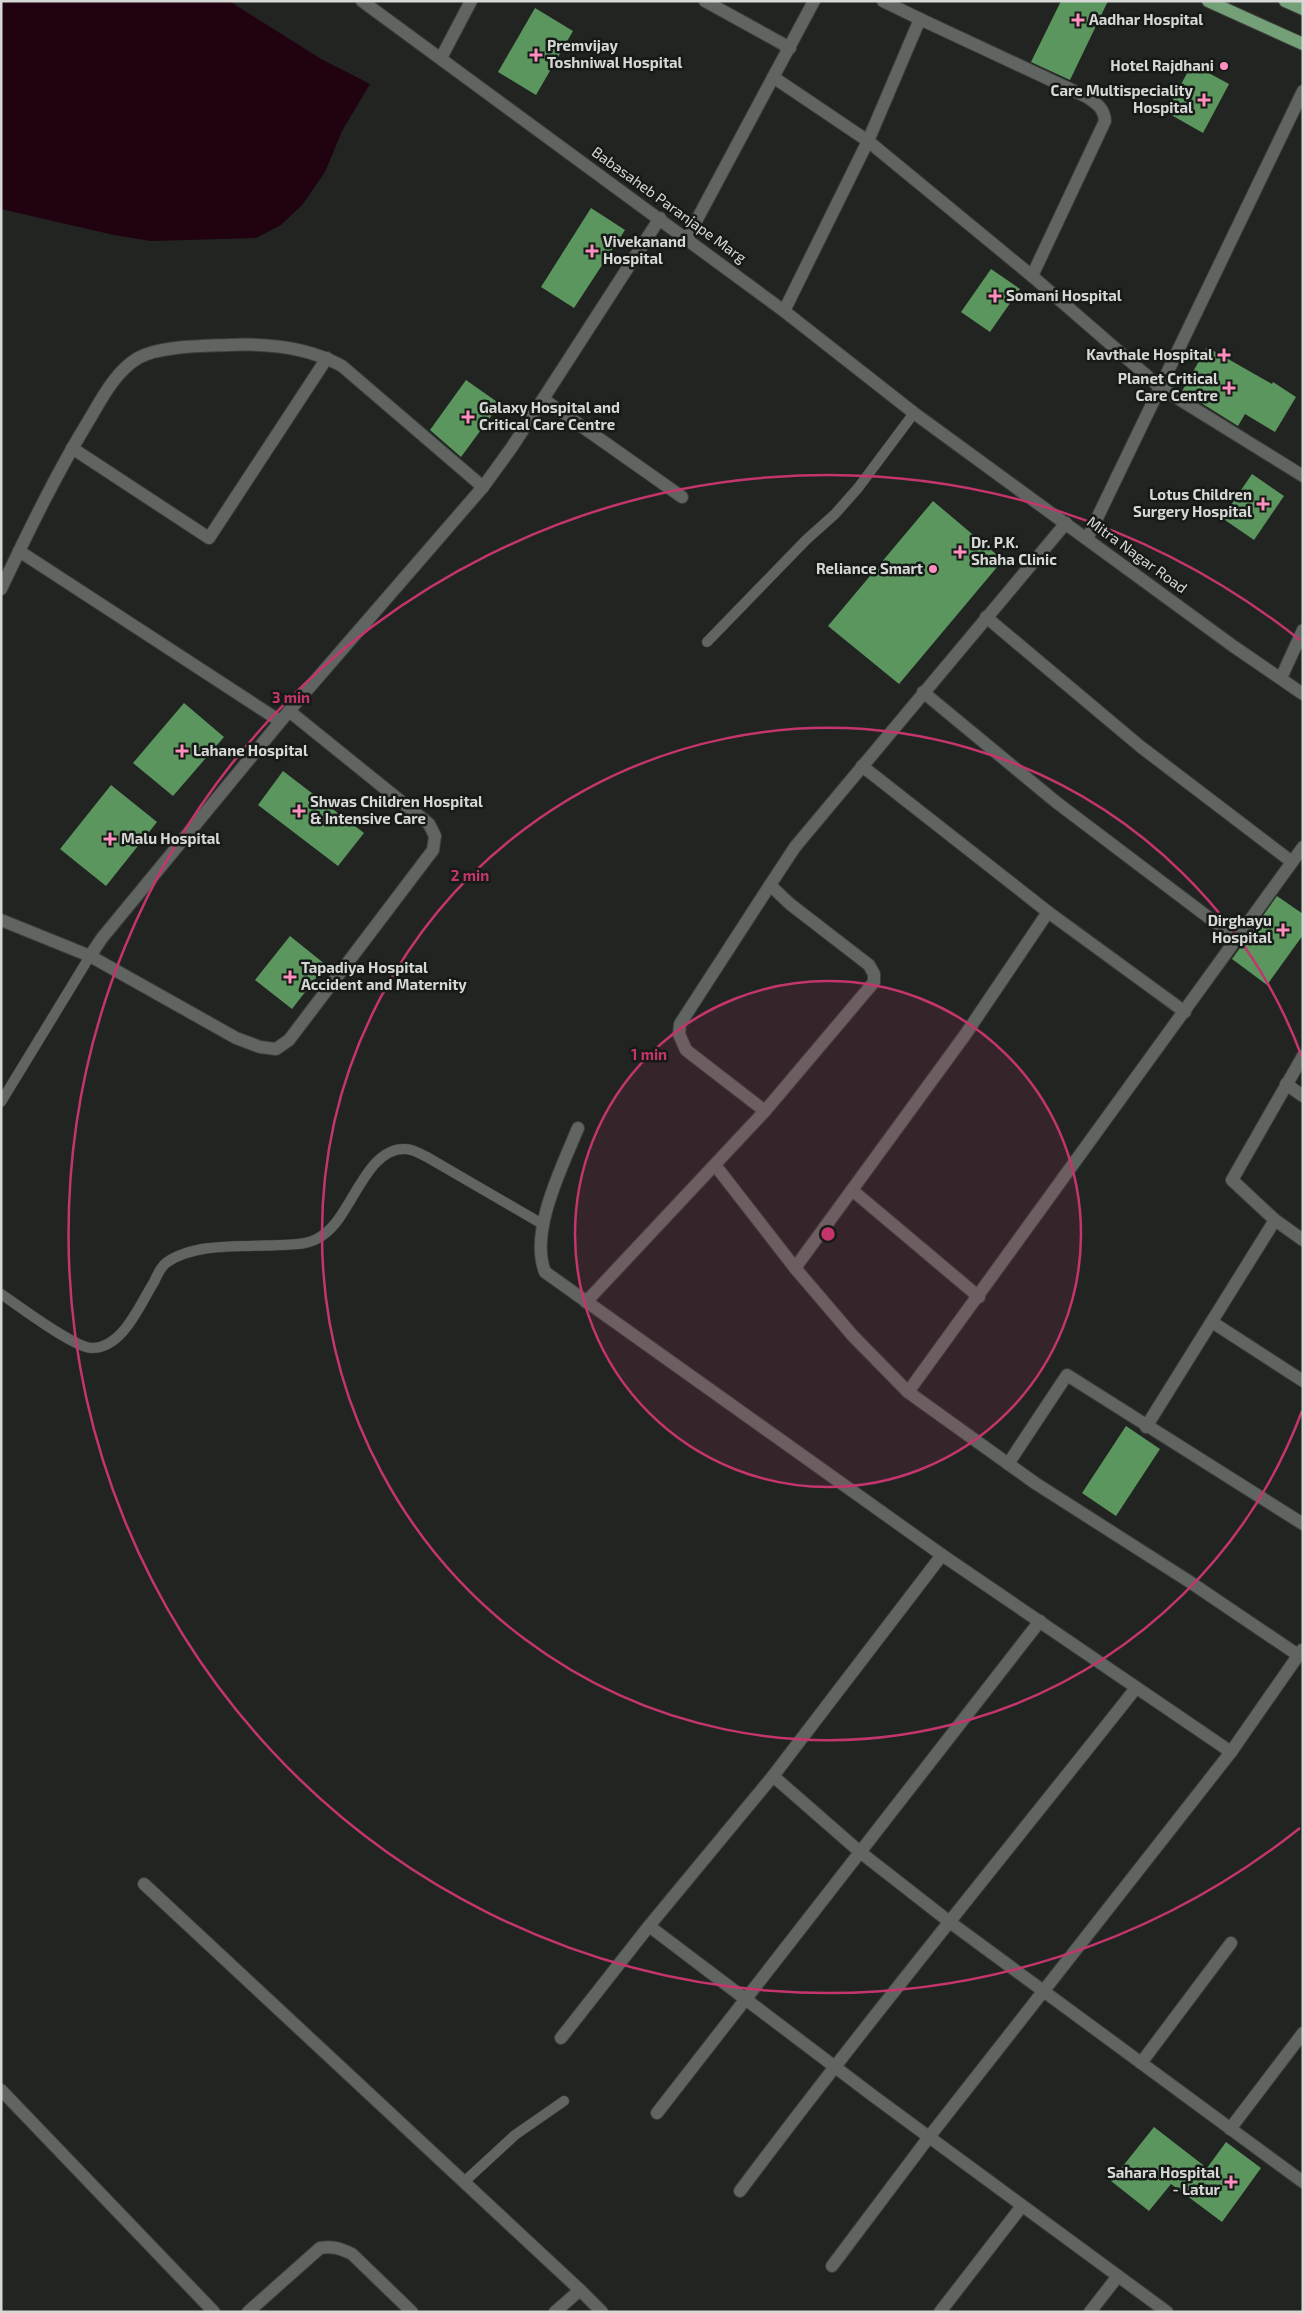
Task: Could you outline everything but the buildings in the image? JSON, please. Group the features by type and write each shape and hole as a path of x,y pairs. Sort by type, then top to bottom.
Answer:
{"main road":[{"path":"1208,1 1303,44"},
{"path":"1285,1 1303,9"}],"street":[{"name":"Babasaheb Paranjape Marg","path":"362,1 687,238 953,441"},
{"path":"441,58 471,1"},
{"path":"705,1 790,48"},
{"path":"687,238 814,1"},
{"path":"883,1 1087,97 1098,104 1104,112 1105,121 1032,276"},
{"path":"784,311 868,141 920,19"},
{"path":"773,77 868,141 1032,276 1161,388 1303,476"},
{"path":"1087,539 1303,91"},
{"path":"90,956 102,938 285,716 483,486 544,399 660,218"},
{"path":"1,589 72,448 117,376 139,358 177,347 250,344 291,348 327,358 342,366 483,486"},
{"path":"72,448 209,538 327,358"},
{"path":"544,399 682,497"},
{"name":"Mitra Nagar Road","path":"953,441 1233,646 1303,694"},
{"path":"765,1111 686,1050 679,1034 680,1024 795,847 1066,523"},
{"path":"1,920 90,956 236,1038 260,1047 276,1049 289,1040 433,850 435,836 429,824 285,716 19,551"},
{"path":"986,617 1141,748 1292,862"},
{"path":"1281,678 1303,630"},
{"path":"923,692 1056,802 1238,939"},
{"path":"862,766 1048,912 1185,1012"},
{"path":"908,1392 979,1297 1303,847"},
{"path":"586,1302 765,1111 869,991 874,982 874,974 869,965 790,904 770,885"},
{"path":"795,1268 965,1035 1048,912"},
{"path":"1303,1056 1232,1180 1275,1220 1303,1240"},
{"path":"1286,1084 1303,1096"},
{"path":"578,1128 556,1182 544,1225 540,1247 541,1261 545,1272 942,1555 1231,1752"},
{"path":"715,1165 795,1268 853,1336 908,1392 1094,1523 1190,1582 1300,1658 1231,1752 1043,1990 832,2266"},
{"path":"852,1190 979,1297"},
{"path":"1146,1427 1275,1220"},
{"path":"1212,1322 1303,1381"},
{"path":"1008,1464 1067,1375 1146,1427 1303,1524"},
{"path":"561,2038 649,1926 773,1776 942,1555"},
{"path":"658,2113 1040,1622"},
{"path":"740,2191 834,2066 951,1923 1136,1688"},
{"path":"773,1776 860,1852 951,1923 1303,2182"},
{"path":"144,1884 602,2312"},
{"path":"649,1926 929,2137 1167,2312"},
{"path":"1142,2063 1231,1943"},
{"path":"1230,2129 1303,2033"},
{"path":"1,2090 214,2312"},
{"path":"940,2312 1022,2206"},
{"path":"248,2312 320,2248 330,2246 352,2254 412,2312"},
{"path":"1090,2312 1118,2276"},
{"path":"555,2312 580,2290"}],"lane":[{"path":"707,642 806,540 835,514 858,488 914,412"},
{"path":"1,1102 90,956"},
{"path":"1,1294 73,1342 90,1348 101,1346 114,1340 127,1326 164,1265 178,1255 197,1249 308,1244 325,1235 342,1214 374,1164 388,1151 406,1148 427,1157 544,1225"},
{"path":"464,2182 514,2135 564,2101"}],"shaded area":[{"path":"1,1 229,1 321,59 370,84 342,131 325,172 303,204 281,225 256,238 151,241 114,235 1,209"}],"place":[{"name":"Aadhar Hospital","path":"1078,20"},
{"name":"Premvijay Toshniwal Hospital","path":"536,55"},
{"name":"Hotel Rajdhani","path":"1224,66"},
{"name":"Care Multispeciality Hospital","path":"1204,100"},
{"name":"Vivekanand Hospital","path":"592,251"},
{"name":"Somani Hospital","path":"995,296"},
{"name":"Kavthale Hospital","path":"1224,355"},
{"name":"Planet Critical Care Centre","path":"1229,388"},
{"name":"Galaxy Hospital and Critical Care Centre","path":"468,417"},
{"name":"Lotus Children Surgery Hospital","path":"1263,504"},
{"name":"Dr. P.K. Shaha Clinic","path":"960,552"},
{"name":"Reliance Smart","path":"933,569"},
{"name":"Lahane Hospital","path":"182,751"},
{"name":"Shwas Children Hospital & Intensive Care","path":"299,811"},
{"name":"Malu Hospital","path":"110,839"},
{"name":"Dirghayu Hospital","path":"1283,930"},
{"name":"Tapadiya Hospital Accident and Maternity","path":"290,977"},
{"name":"Sahara Hospital - Latur","path":"1231,2182"}]}
